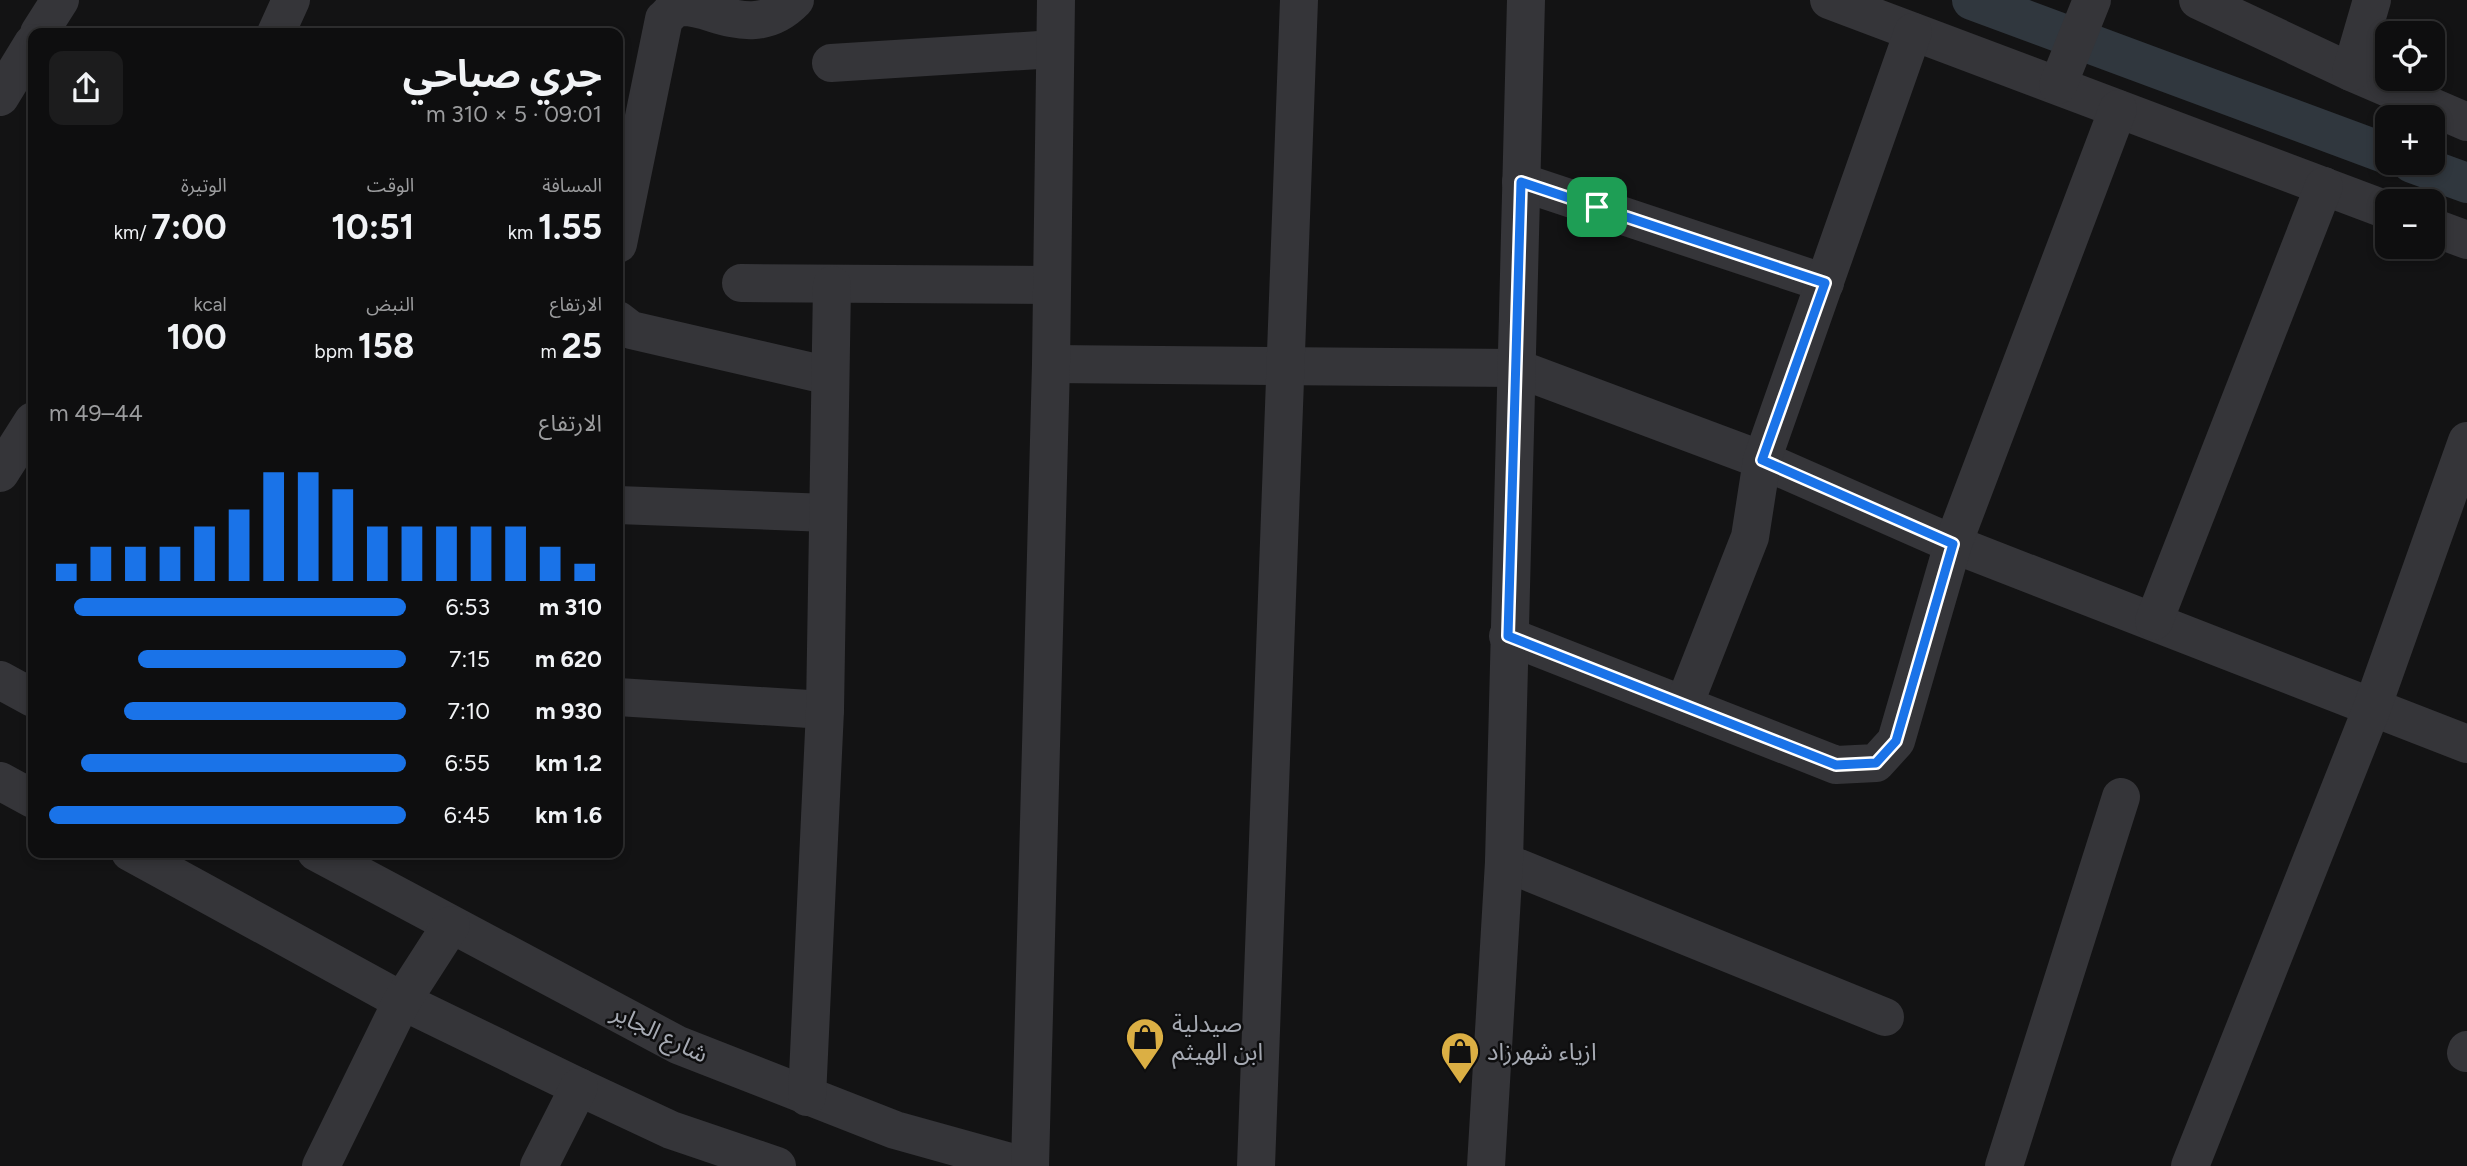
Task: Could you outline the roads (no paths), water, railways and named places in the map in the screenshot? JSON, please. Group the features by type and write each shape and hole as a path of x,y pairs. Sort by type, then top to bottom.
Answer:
{"street":[{"path":"42,28 60,0"},
{"path":"278,28 290,0"},
{"path":"623,220 664,19 672,3 695,5 750,19 783,12 795,0"},
{"path":"1030,1166 1051,364 1056,0"},
{"path":"1256,1166 1288,365 1299,0"},
{"path":"1486,1166 1504,862 1527,0"},
{"path":"1829,0 2375,206"},
{"path":"2058,86 2092,0"},
{"path":"2198,0 2351,72 2467,121"},
{"path":"2351,72 2372,0"},
{"path":"1684,705 1749,537 1762,460 1913,32"},
{"path":"831,63 1055,49"},
{"path":"0,97 28,51"},
{"path":"1508,636 1836,765 1876,763 1896,741 1953,544 2118,109"},
{"path":"1521,182 1825,283"},
{"path":"2154,621 2324,187"},
{"path":"2445,232 2467,240"},
{"path":"741,283 1052,285"},
{"path":"807,1097 825,710 832,285"},
{"path":"623,324 631,330 830,376"},
{"path":"1051,364 1516,368 1762,460 1953,544 2467,744"},
{"path":"0,474 28,429"},
{"path":"2190,1166 2372,708 2467,441"},
{"path":"623,505 828,513"},
{"path":"0,680 28,695"},
{"path":"623,697 825,710"},
{"path":"0,781 28,796"},
{"path":"2004,1166 2121,797"},
{"path":"141,858 402,1001 579,1087 671,1130 777,1166"},
{"name":"شارع الجاير","path":"327,858 678,1045 895,1130 1024,1166"},
{"path":"1504,862 1885,1017"},
{"path":"321,1166 402,1001 451,925"},
{"path":"539,1166 579,1087"}],"waterway":[{"path":"1972,0 2375,150"},
{"path":"2445,175 2467,183"}],"place":[{"name":"صيدلية ابن الهيثم","path":"1145,1071"},
{"name":"ازياء شهرزاد","path":"1460,1085"}]}
